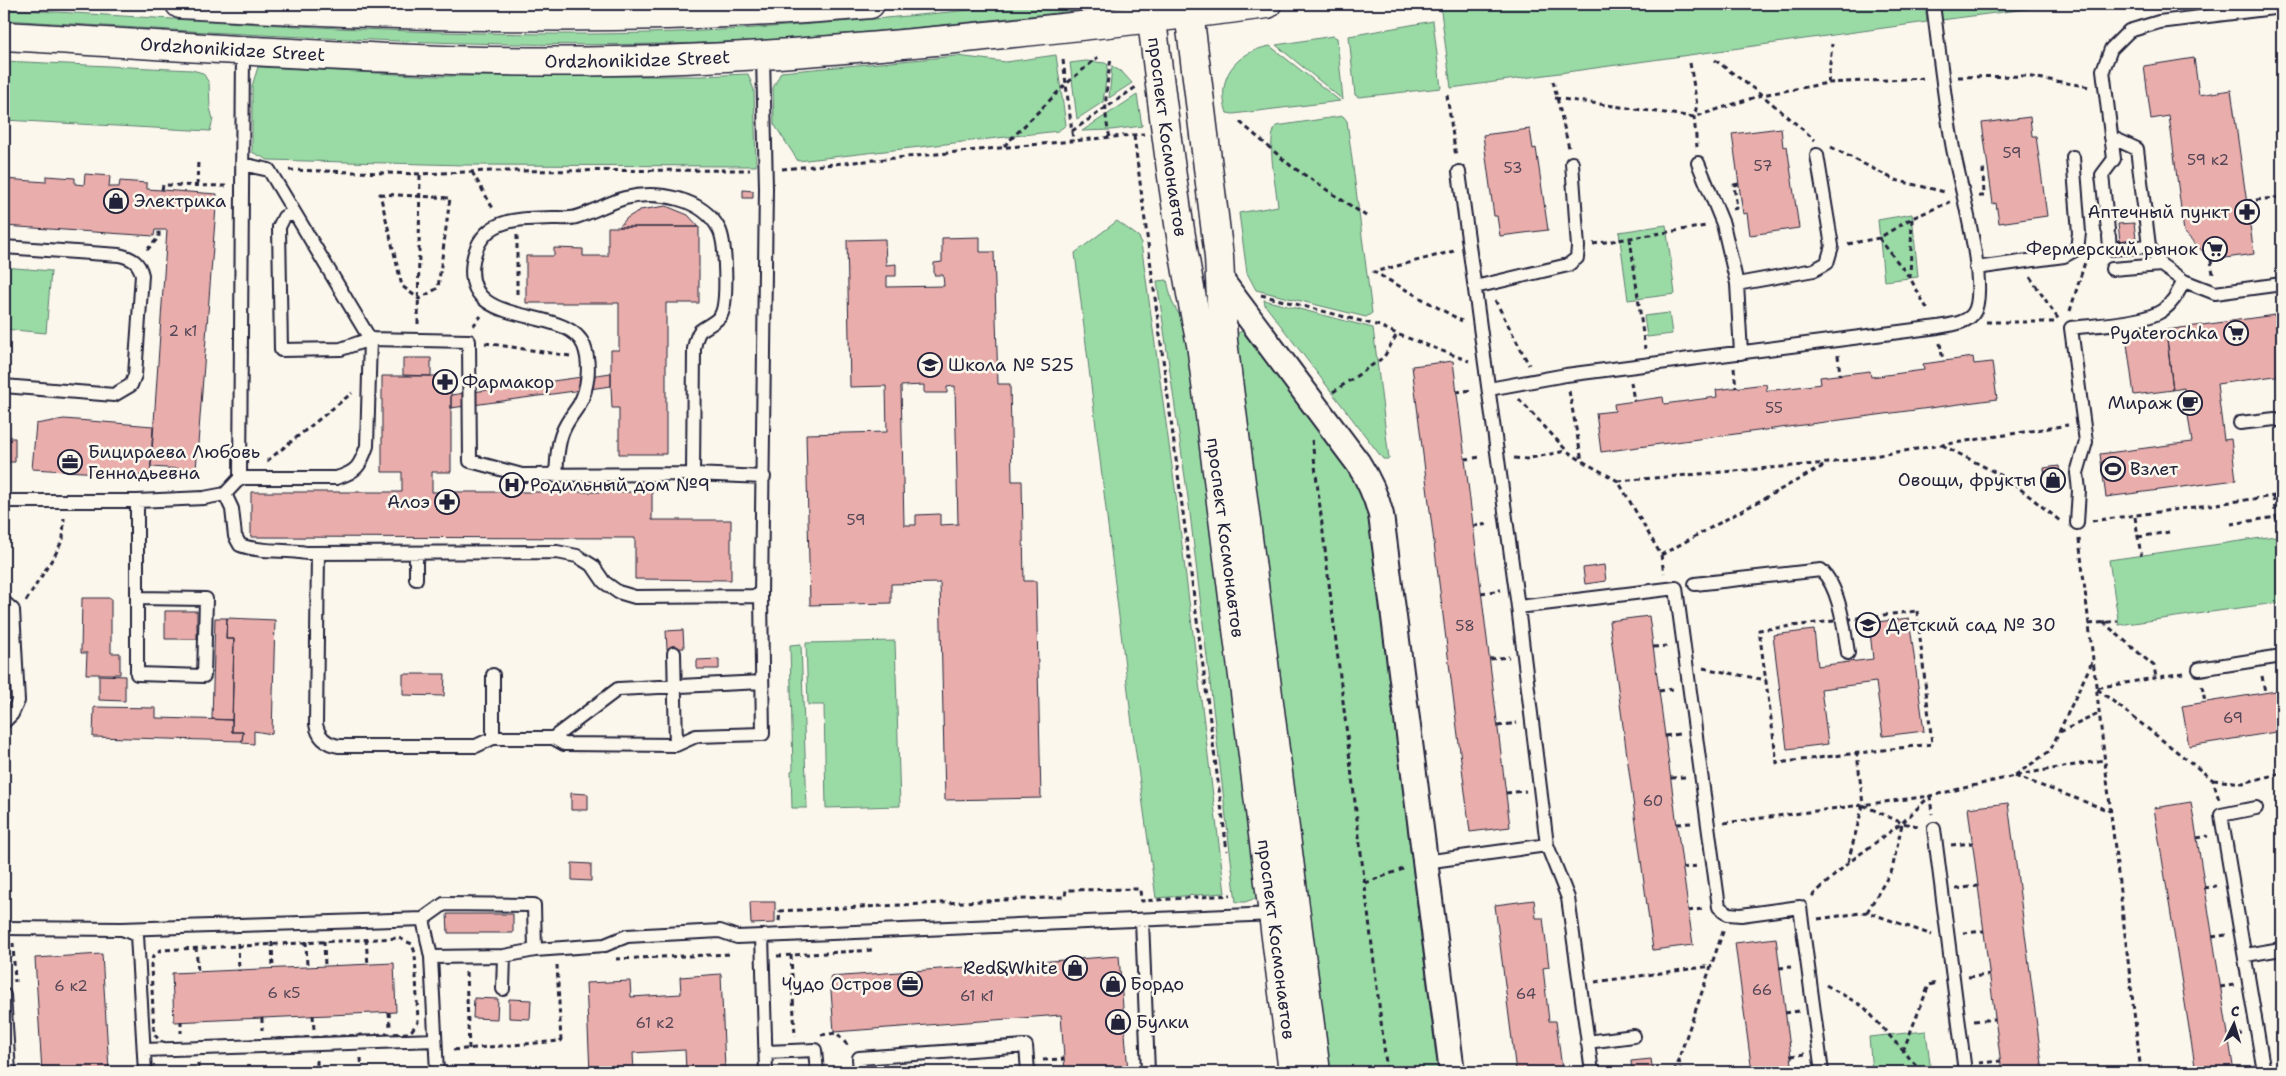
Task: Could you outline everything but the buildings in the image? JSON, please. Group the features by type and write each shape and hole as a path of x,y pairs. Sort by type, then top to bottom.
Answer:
{"street":[{"path":"180,4 492,16 609,17 728,9 870,4"},
{"name":"Ordzhonikidze Street","path":"4,36 414,58 610,61 763,56 1151,11 1267,4"},
{"name":"проспект Космонавтов","path":"1188,9 1221,280 1223,341 1284,912 1293,1072"},
{"name":"проспект Космонавтов","path":"1151,11 1167,146 1188,283 1201,344 1284,912 1316,1072"},
{"path":"1221,280 1358,464 1370,482 1376,497 1381,515 1452,1072"}],"lane":[{"path":"1489,389 1566,376 1938,328 1958,324 1973,314 1979,295 1976,268 1964,196 1952,146 1933,4"},
{"path":"2149,246 2110,249 2102,175 2114,159 2103,70 2111,49 2129,31 2160,22 2282,7"},
{"path":"243,50 242,187 246,478"},
{"path":"318,553 316,724 322,738 326,742 339,746 476,746 493,738 553,738 564,744 676,745 696,736 763,734 762,596 766,170 763,56"},
{"path":"2111,137 2137,149 2149,246 2161,265 2184,281 2215,293 2282,284"},
{"path":"1737,284 1814,270 1827,263 1832,246 1818,155"},
{"path":"1976,268 2064,256 2077,249 2080,233 2073,157"},
{"path":"1698,162 1723,224 1737,284 1742,353"},
{"path":"1480,286 1568,265 1577,258 1578,247 1572,163"},
{"path":"4,501 137,501 204,498 225,494 246,478 336,478 351,474 362,462 367,446 370,340 269,170 242,164"},
{"path":"1459,172 1469,248 1480,286 1481,331 1518,607 1547,845 1568,898 1592,1072"},
{"path":"556,476 557,456 562,432 584,394 587,358 584,345 576,334 560,326 517,314 490,303 478,292 473,278 476,246 488,231 501,222 517,218 574,218 626,198 649,196 673,197 694,204 709,215 720,229 725,247 724,302 721,316 699,332 694,348 693,474"},
{"path":"293,213 284,218 280,227 281,350 341,349 370,340 469,341 470,461 522,475 693,474 764,477"},
{"path":"4,247 119,255 136,261 142,276 135,375 131,385 114,394 4,386"},
{"path":"2112,270 2161,265"},
{"path":"2078,529 2079,490 2077,473 2086,442 2071,328 2144,318 2162,311 2175,298 2184,281"},
{"path":"2240,422 2275,419 2282,421"},
{"path":"225,494 232,509 235,536 240,545 251,549 318,553 557,552 576,556 593,566 604,582 618,592 635,597 762,596"},
{"path":"137,501 137,598 137,674 204,676 206,599 137,598"},
{"path":"416,553 416,579"},
{"path":"1695,584 1821,570 1829,578 1843,620 1848,654"},
{"path":"1518,607 1676,588 1719,907 1728,914 1742,915 1800,907 1822,1072"},
{"path":"4,722 12,714 18,701 8,606"},
{"path":"674,653 676,745"},
{"path":"2199,669 2282,656"},
{"path":"493,675 493,738"},
{"path":"553,738 618,689 762,682"},
{"path":"2256,808 2221,815 2246,955 2264,1072"},
{"path":"1934,830 1965,1072"},
{"path":"1425,862 1547,845"},
{"path":"4,928 122,929 423,919 444,904 534,904 536,950"},
{"path":"431,957 504,956 536,950 604,945 627,936 720,931 737,937 1142,920 1284,912"},
{"path":"423,919 431,957 437,1072"},
{"path":"1142,920 1148,1072"},
{"path":"122,929 137,935 145,1072"},
{"path":"762,936 766,1072"},
{"path":"2246,955 2281,949"},
{"path":"504,956 504,990"},
{"path":"9,1072 10,992"},
{"path":"1587,1042 1634,1036"},
{"path":"144,1050 436,1040"},
{"path":"860,1072 859,1058 1026,1046 1028,1072"},
{"path":"766,1052 815,1050 817,1072"}],"path":[{"path":"1828,84 1832,44"},
{"path":"1004,147 1066,84 1098,57"},
{"path":"1110,137 1106,124 1105,108 1112,58"},
{"path":"1063,60 1073,140"},
{"path":"1715,60 1815,138 1895,180 1964,196"},
{"path":"1690,63 1697,105 1694,117 1698,162"},
{"path":"1555,98 1694,117 1762,95 1828,84 1943,77 2026,76 2105,90"},
{"path":"1553,81 1555,98 1572,163"},
{"path":"1072,131 1139,85 1140,95"},
{"path":"1446,95 1459,172"},
{"path":"1240,122 1292,166 1366,216"},
{"path":"269,170 420,174 766,170 1073,140 1134,136 1145,134 1144,124"},
{"path":"1134,136 1227,851"},
{"path":"1815,138 1818,155"},
{"path":"197,186 198,161"},
{"path":"1984,196 1983,171 1989,171"},
{"path":"472,172 501,222"},
{"path":"418,340 420,299 420,174"},
{"path":"1737,208 1734,185 1739,184"},
{"path":"162,190 163,185 242,187"},
{"path":"380,194 450,198 438,288 420,299 402,286 380,194"},
{"path":"1832,246 1880,238 1912,218 1964,196"},
{"path":"2247,201 2282,197"},
{"path":"517,218 517,314"},
{"path":"1910,278 1912,218"},
{"path":"1578,247 1723,224"},
{"path":"136,261 159,237 159,230"},
{"path":"1630,238 1648,365"},
{"path":"1880,238 1910,278 1938,328"},
{"path":"1469,248 1374,272 1481,331"},
{"path":"2071,328 2066,324 2088,253"},
{"path":"1973,314 1988,324 2061,322 2020,262"},
{"path":"1480,286 1538,381"},
{"path":"1260,295 1380,326 1486,367"},
{"path":"490,303 470,331 469,341 587,358"},
{"path":"1326,397 1384,358 1397,334"},
{"path":"1566,376 1582,461"},
{"path":"246,478 368,380"},
{"path":"1507,387 1567,451 1618,481 1661,556 1666,589"},
{"path":"1618,481 1828,463 2084,422"},
{"path":"1311,431 1387,1072"},
{"path":"1942,445 2008,479 2078,529 2135,517 2197,509 2282,494"},
{"path":"1498,456 1526,459 1567,451"},
{"path":"1661,556 1828,463"},
{"path":"2273,497 2279,536"},
{"path":"8,606 23,604 56,553 63,539 64,502"},
{"path":"2135,517 2141,556"},
{"path":"2231,524 2276,518"},
{"path":"2078,529 2141,1072"},
{"path":"2138,537 2169,532"},
{"path":"1917,612 1932,744 1777,763 1759,630 1843,620 1917,612"},
{"path":"2089,624 2118,621"},
{"path":"2103,622 2154,666 2156,678"},
{"path":"2014,776 2050,751 2093,662"},
{"path":"1706,667 1766,680"},
{"path":"2096,688 2199,669"},
{"path":"2096,688 2213,780 2242,783 2282,773"},
{"path":"2059,732 2098,714"},
{"path":"1848,863 1863,805 1857,753"},
{"path":"1708,825 1930,796 2014,776 2104,760"},
{"path":"2014,776 2110,811"},
{"path":"2213,780 2221,815"},
{"path":"1800,907 1848,863 1902,823 1930,796"},
{"path":"1863,805 1902,823 1934,830"},
{"path":"1867,912 1892,870 1902,823"},
{"path":"1364,883 1425,862"},
{"path":"779,956 780,911 1065,897 1066,890 1140,889 1141,901 1230,895"},
{"path":"1802,922 1867,912 1937,936 1947,935"},
{"path":"1674,1072 1712,966 1728,914"},
{"path":"366,921 368,965"},
{"path":"323,922 325,966"},
{"path":"305,923 307,967"},
{"path":"271,924 273,969"},
{"path":"237,925 239,970"},
{"path":"196,926 198,972"},
{"path":"10,992 13,944 17,935"},
{"path":"404,939 412,944 414,948 418,1017 416,1027 408,1033 170,1044 160,1042 153,1029 151,960 161,950 324,942 404,939"},
{"path":"614,960 739,954"},
{"path":"790,955 795,1036"},
{"path":"465,956 469,1049"},
{"path":"449,1050 560,1041 557,962 548,963"},
{"path":"1580,984 1712,966"},
{"path":"1903,1051 1928,985 1953,979"},
{"path":"1810,985 1828,984 1864,1006 1922,1072"},
{"path":"816,1035 835,1034"},
{"path":"1679,1059 1681,1072"}],"green space":[{"path":"1029,4 1096,4 1097,9 935,26 772,40 581,45 416,42 4,20 4,9 371,29 518,34 591,34 756,28 865,20"},
{"path":"1440,4 1925,4 1927,22 1451,88"},
{"path":"1938,4 2065,4 1941,20"},
{"path":"1433,21 1441,88 1359,97 1355,95 1349,36"},
{"path":"1333,36 1337,38 1343,100 1276,45"},
{"path":"1270,46 1340,101 1233,114 1227,113 1224,89 1226,78 1231,69 1247,54"},
{"path":"1056,55 1066,125 1058,131 798,161 774,124 773,88 781,72 957,56 1006,62"},
{"path":"4,61 192,70 203,73 209,83 210,108 213,119 210,131 4,120"},
{"path":"1086,61 1108,65 1103,102 1077,119 1070,63"},
{"path":"1112,66 1123,73 1132,83 1109,98"},
{"path":"258,67 436,76 701,76 748,74 754,90 756,166 465,165 268,160 252,152 252,86"},
{"path":"1137,95 1142,126 1082,131"},
{"path":"1343,116 1347,121 1372,313 1366,317 1256,290 1247,273 1239,213 1278,206 1272,153 1273,133 1276,126"},
{"path":"1912,214 1918,277 1884,281 1878,220"},
{"path":"1117,221 1139,237 1141,243 1175,488 1225,893 1156,898 1133,732 1075,253"},
{"path":"1666,225 1675,294 1628,300 1619,232"},
{"path":"4,267 51,271 46,333 4,329"},
{"path":"1167,280 1172,302 1185,325 1259,897 1245,902 1236,902 1189,505 1157,281"},
{"path":"1264,300 1373,328 1389,459 1383,459 1265,305"},
{"path":"1669,313 1672,334 1647,337 1644,316"},
{"path":"1242,331 1262,357 1293,390 1290,393 1365,490 1438,1072 1327,1072 1236,334"},
{"path":"2282,535 2282,602 2119,625 2109,560"},
{"path":"895,641 900,806 826,808 824,705 808,705 806,643"},
{"path":"801,644 807,808 792,808 790,645"},
{"path":"1926,1031 1931,1072 1872,1072 1869,1037"}],"place":[{"name":"Электрика","path":"116,201"},
{"name":"Аптечный пункт","path":"2247,212"},
{"name":"Фермерский рынок","path":"2215,249"},
{"name":"Pyaterochka","path":"2236,333"},
{"name":"Школа № 525","path":"930,365"},
{"name":"Фармакор","path":"445,382"},
{"name":"Мираж","path":"2190,403"},
{"name":"Бицираева Любовь Геннадьевна","path":"70,462"},
{"name":"Взлет","path":"2113,469"},
{"name":"Овощи, фрукты","path":"2053,480"},
{"name":"Родильный дом №9","path":"512,485"},
{"name":"Алоэ","path":"447,502"},
{"name":"Детский сад № 30","path":"1868,625"},
{"name":"Red&White","path":"1075,968"},
{"name":"Чудо Остров","path":"910,984"},
{"name":"Бордо","path":"1113,984"},
{"name":"Булки","path":"1118,1022"}]}
